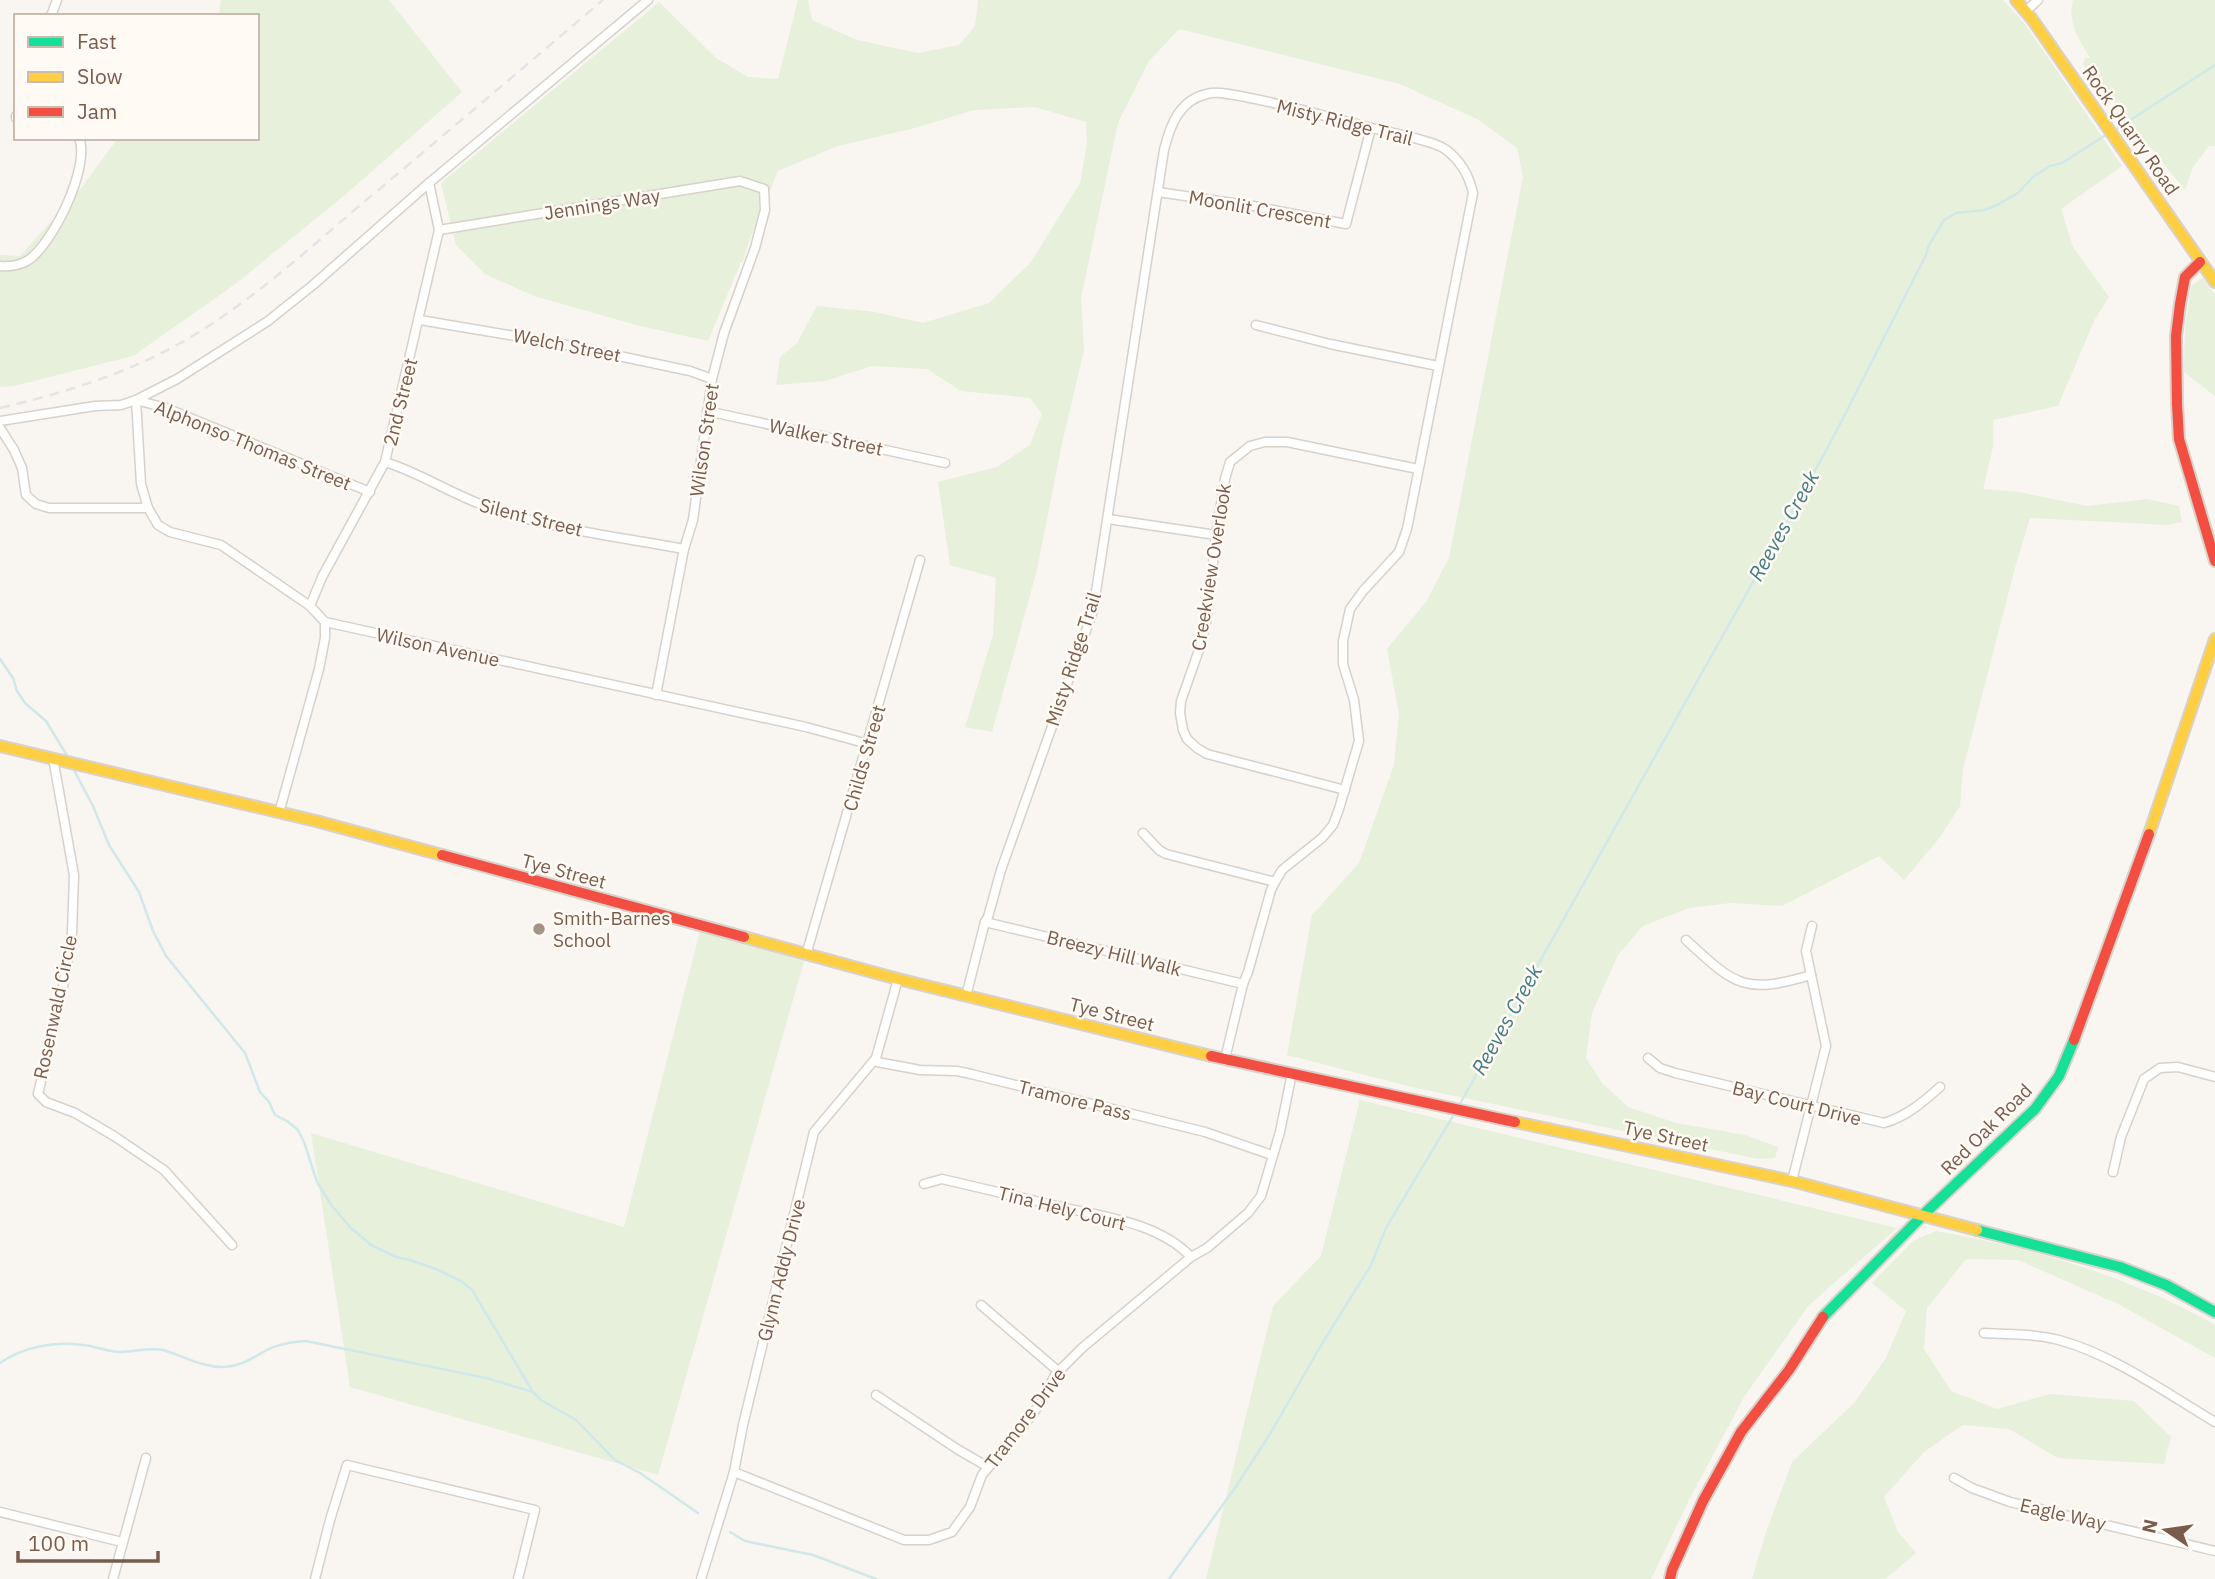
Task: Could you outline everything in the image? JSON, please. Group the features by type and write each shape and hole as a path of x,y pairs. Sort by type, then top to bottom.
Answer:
{"street":[{"path":"0,421 95,406 121,405 136,400 177,379 268,321 648,0"},
{"name":"Rock Quarry Road","path":"2016,0 2215,282"},
{"path":"2025,10 2038,0"},
{"name":"Misty Ridge Trail","path":"966,996 1001,870 1093,611 1164,150 1171,124 1179,110 1206,94 1226,93 1371,128 1444,148 1460,163 1470,180 1473,193 1471,208 1407,529 1399,552 1363,590 1350,609 1343,641 1343,664 1354,699 1359,741 1345,790 1333,825 1322,838 1282,870 1271,890 1243,984 1225,1059"},
{"name":"Moonlit Crescent","path":"1158,192 1253,206 1346,224 1371,128"},
{"path":"0,266 9,267 26,261 49,237 71,191 78,169 82,152 79,140"},
{"name":"Jennings Way","path":"439,230 740,181 764,188"},
{"name":"2nd Street","path":"310,606 322,577 385,462 439,230 429,183"},
{"name":"Wilson Street","path":"656,695 684,549 693,520 712,379 724,333 755,248 765,210 764,188"},
{"path":"2200,262 2185,277 2180,304 2176,335 2176,396 2179,439 2215,561"},
{"name":"Welch Street","path":"420,320 562,344 690,371 712,379"},
{"path":"1256,325 1330,344 1438,366"},
{"path":"136,400 141,484 148,508 158,525 170,532 221,545 310,606 325,622 319,669 279,813"},
{"name":"Alphonso Thomas Street","path":"136,400 166,408 370,492"},
{"name":"Walker Street","path":"707,411 944,463"},
{"path":"0,428 22,468 26,495 36,504 49,508 148,508"},
{"name":"Creekview Overlook","path":"1345,790 1207,754 1187,739 1181,722 1181,701 1207,618 1225,479 1230,462 1250,446 1265,442 1287,442 1418,469"},
{"name":"Silent Street","path":"385,462 408,469 464,499 497,510 546,523 684,549"},
{"path":"1108,519 1216,535"},
{"name":"Childs Street","path":"806,955 920,560"},
{"name":"Wilson Avenue","path":"325,622 806,727 868,744"},
{"name":"Red Oak Road","path":"1670,1579 1703,1501 1741,1432 1788,1370 1826,1312 2035,1109 2059,1076 2102,965 2215,639"},
{"name":"Tye Street","path":"0,746 327,824 806,955 1225,1059 1792,1181 2120,1267 2166,1285 2215,1312"},
{"name":"Rosenwald Circle","path":"52,758 74,875 72,933 38,1094 46,1102 75,1113 114,1136 164,1170 232,1245"},
{"path":"1143,833 1166,854 1275,882"},
{"name":"Breezy Hill Walk","path":"985,922 1243,984"},
{"path":"1792,1181 1826,1046 1806,950 1812,926"},
{"path":"1686,940 1724,974 1749,984 1770,986 1811,975"},
{"name":"Glynn Addy Drive","path":"701,1579 734,1472 814,1132 876,1058 898,979"},
{"name":"Tramore Pass","path":"876,1058 877,1062 920,1070 971,1074 1205,1132 1272,1155"},
{"name":"Bay Court Drive","path":"1648,1058 1660,1068 1675,1073 1884,1123 1899,1119 1914,1110 1940,1087"},
{"path":"2113,1172 2121,1137 2144,1079 2160,1068 2178,1067 2215,1077"},
{"name":"Tramore Drive","path":"734,1472 904,1540 929,1540 952,1532 970,1507 982,1475 1042,1401 1055,1374 1191,1257 1207,1248 1248,1213 1261,1196 1280,1132 1292,1073"},
{"name":"Tina Hely Court","path":"924,1184 942,1179 1114,1219 1154,1231 1181,1246 1191,1257"},
{"path":"981,1305 1059,1371"},
{"path":"1984,1333 2027,1335 2056,1340 2098,1354 2215,1422"},
{"path":"876,1395 988,1467"},
{"path":"113,1579 146,1458"},
{"path":"316,1579 347,1465 535,1510 518,1579"},
{"name":"Eagle Way","path":"1954,1478 1972,1489 2010,1502 2215,1551"},
{"path":"0,1513 122,1542"}],"green space":[{"path":"221,0 389,0 462,92 345,195 234,285 133,356 14,386 0,387 0,255 20,256 81,188 117,140 259,140 259,14 219,14"},
{"path":"798,0 808,0 812,20 857,40 918,53 959,45 975,26 978,0 2003,0 2025,24 2122,166 2061,209 2073,247 2109,297 2095,319 2058,406 1993,420 1993,447 1983,489 2019,492 2087,506 2147,499 2179,506 2182,522 2168,525 2030,518 1963,769 1960,806 1940,837 1904,880 1879,856 1782,906 1731,903 1689,908 1643,926 1618,955 1592,1013 1586,1058 1602,1083 1628,1107 1676,1123 1745,1135 1778,1147 1775,1158 1758,1159 1416,1088 1287,1055 1312,915 1359,863 1394,765 1399,714 1387,649 1426,602 1449,558 1523,177 1517,148 1479,120 1400,84 1179,29 1149,61 1118,123 1081,298 1084,350 1037,570 992,732 965,727 993,635 996,578 950,565 938,482 997,467 1030,445 1042,414 1030,398 961,391 927,369 872,366 825,381 776,385 780,357 797,343 817,306 875,312 923,323 989,303 1031,262 1080,183 1087,144 1086,122 1035,107 974,110 915,128 838,146 778,171 743,262 708,341 640,326 534,296 485,274 456,245 441,183 659,2 716,58 748,77 778,79"},
{"path":"2073,0 2215,0 2215,146 2209,146 2193,167 2185,190 2083,64 2085,58 2090,58 2073,23"},
{"path":"2203,278 2215,295 2215,396 2184,372 2185,326 2191,286"},
{"path":"700,931 804,961 658,1475 350,1387 311,1133 624,1227"},
{"path":"1360,1100 1897,1228 1809,1305 1744,1397 1689,1500 1651,1579 1206,1579 1273,1306 1321,1256"},
{"path":"1936,1231 2008,1246 2080,1266 2149,1292 2215,1325 2215,1358 2118,1304 2018,1260 1966,1259 1927,1308 1924,1349 1951,1391 1997,1409 2050,1394 2134,1401 2171,1437 2164,1464 2058,1458 2009,1429 1963,1425 1924,1452 1884,1497 1898,1532 1916,1553 1885,1579 1752,1579 1792,1462 1854,1403 1886,1358 1906,1311 1872,1283 1914,1240"}],"waterway":[{"name":"Reeves Creek","path":"2115,130 2215,65"},
{"name":"Reeves Creek","path":"1461,1102 1795,507 1944,220 1956,213 1984,210 1997,205 2018,193 2033,177 2050,166 2062,163 2109,133"},
{"path":"0,659 25,703 46,721 69,759"},
{"path":"73,768 109,845 139,892 153,931 166,956 245,1053 260,1092 275,1115 298,1130 317,1182 332,1206 350,1227 371,1245 396,1257 436,1269 461,1281 472,1290 533,1392 541,1400 576,1420 615,1460 640,1473 698,1513"},
{"name":"Reeves Creek","path":"1169,1579 1235,1488 1270,1434 1371,1265 1386,1228 1453,1116"},
{"path":"0,1363 29,1349 72,1344 115,1352 163,1350 201,1364 225,1367 241,1364 274,1347 306,1341 486,1378 533,1392"},
{"path":"730,1532 745,1541 813,1555 876,1579"}],"railway":[{"path":"0,408 48,396 117,373 184,341 232,310 299,257 603,0"}],"traffic: fast":[{"path":"1823,1317 1923,1215 2035,1109 2059,1076 2074,1040"},
{"path":"1977,1230 2120,1267 2166,1285 2215,1312"}],"traffic: slow":[{"path":"2016,0 2032,19 2215,282"},
{"path":"2149,834 2215,639"},
{"path":"0,746 316,821 442,855"},
{"path":"744,937 898,979 1211,1056"},
{"path":"1515,1122 1792,1181 1977,1230"}],"traffic: jam":[{"path":"2200,262 2185,277 2180,304 2176,336 2177,404 2179,439 2215,561"},
{"path":"2074,1040 2149,834"},
{"path":"442,855 744,937"},
{"path":"1211,1056 1515,1122"},
{"path":"1670,1579 1703,1501 1741,1432 1789,1370 1823,1317"}],"place":[{"name":"Smith-Barnes School","path":"539,929"}]}
